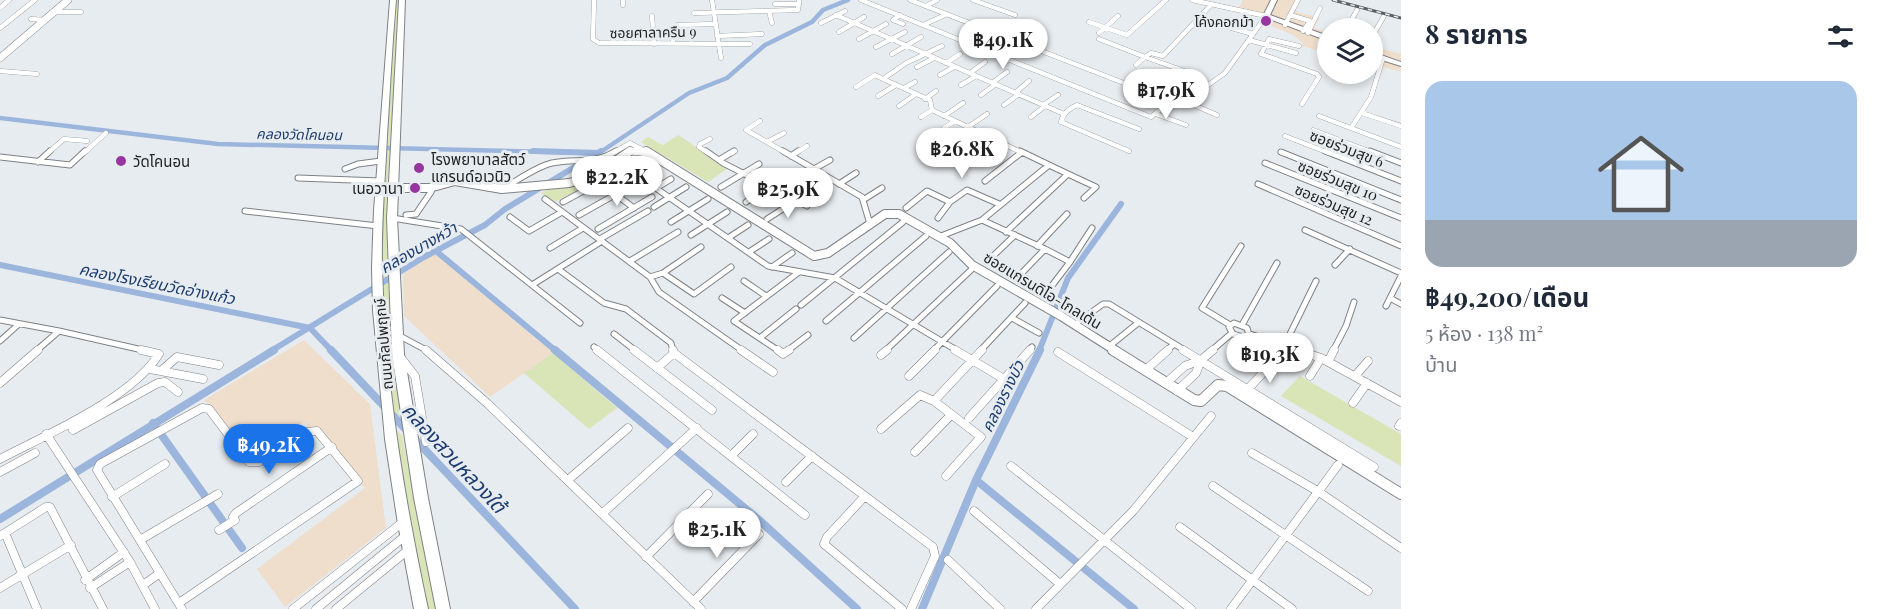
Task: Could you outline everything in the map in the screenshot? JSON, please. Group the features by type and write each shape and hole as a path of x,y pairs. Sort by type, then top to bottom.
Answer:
{"main road":[{"path":"386,0 389,42"},
{"name":"ถนนกัลปพฤกษ์","path":"393,0 380,181 378,293 390,427 406,536 421,609"},
{"name":"ถนนกัลปพฤกษ์","path":"402,0 392,216 398,354 411,442 443,609"},
{"path":"400,29 410,0"},
{"path":"1274,0 1266,16 1317,36"},
{"path":"1383,58 1401,64"}],"street":[{"path":"0,8 9,0"},
{"path":"0,28 35,0"},
{"path":"0,58 68,0"},
{"name":"ซอยศาลาครืน 9","path":"594,0 593,39 608,44 717,42 750,44"},
{"path":"712,0 721,58"},
{"path":"861,0 1153,115 1185,125"},
{"path":"910,0 1170,101 1182,100 1196,94 1225,73 1266,16 1210,6 1201,1 1192,0"},
{"path":"923,5 929,0"},
{"path":"923,5 937,0"},
{"path":"973,0 1016,15"},
{"path":"1089,22 1127,35 1166,0"},
{"path":"1222,8 1228,0"},
{"path":"1285,25 1298,0"},
{"path":"694,13 798,10 799,2 775,4"},
{"path":"1136,65 1150,53 1163,56 1210,6"},
{"path":"1305,32 1320,8"},
{"path":"1353,18 1357,10"},
{"path":"769,11 772,23"},
{"path":"821,23 845,11"},
{"path":"55,12 81,12"},
{"path":"836,15 1064,114"},
{"path":"900,15 893,20 903,24"},
{"path":"923,26 945,15"},
{"path":"1290,15 1310,21 1305,32"},
{"path":"652,16 654,44"},
{"path":"1098,33 1118,16"},
{"path":"839,32 864,17"},
{"path":"31,19 45,20"},
{"path":"677,25 715,24"},
{"path":"859,39 886,24"},
{"path":"1228,27 1253,34"},
{"path":"876,47 905,32"},
{"path":"673,33 673,43"},
{"path":"717,36 762,34"},
{"path":"892,54 921,37"},
{"path":"1099,39 1190,73 1179,87"},
{"path":"1299,46 1268,39 1261,54 1314,72 1319,77 1302,104"},
{"path":"1249,40 1296,53"},
{"path":"883,79 906,63 942,46"},
{"path":"0,51 9,51"},
{"path":"946,63 960,54"},
{"path":"917,67 934,58"},
{"path":"970,73 985,62"},
{"path":"940,75 954,67"},
{"path":"0,71 37,74"},
{"path":"981,95 1007,72"},
{"path":"856,87 875,75 930,100 932,110"},
{"path":"1149,75 1196,94"},
{"path":"961,85 976,76"},
{"path":"1004,105 1029,81"},
{"path":"904,88 915,82"},
{"path":"1353,125 1362,113 1376,84"},
{"path":"879,96 896,85"},
{"path":"925,99 936,91"},
{"path":"899,106 916,94"},
{"path":"1031,117 1058,95"},
{"path":"1182,100 1217,115"},
{"path":"1153,115 1170,101"},
{"path":"944,116 963,103"},
{"path":"1128,151 1061,122 1064,114 1077,105 1084,106 1138,129"},
{"path":"932,110 1095,187 1084,198"},
{"path":"921,117 932,110"},
{"path":"1362,113 1401,126"},
{"path":"968,127 987,114"},
{"path":"1319,116 1401,147"},
{"path":"760,121 746,130 839,183 863,200 870,224"},
{"path":"944,128 955,121"},
{"path":"1313,130 1401,163"},
{"path":"968,141 980,132"},
{"path":"767,142 784,133"},
{"path":"0,158 70,165 106,134"},
{"name":"ซอยร่วมสุข 6","path":"1285,136 1401,181"},
{"path":"710,139 700,144 699,147 719,160 807,206"},
{"path":"984,148 995,139"},
{"path":"38,162 64,140 87,141"},
{"path":"502,189 549,164 585,159 601,160 630,143 645,151"},
{"path":"791,156 807,146"},
{"path":"393,188 434,187 455,182 502,189 577,180 592,177 631,151 645,151"},
{"name":"ซอยแกรนดิโอ-โกลเด้น","path":"645,151 814,256 828,253 885,214 892,212 940,237 972,265 1043,301 1061,316 1177,391 1201,401 1218,385 1227,386 1401,494"},
{"path":"719,160 735,151"},
{"path":"985,181 1022,152"},
{"path":"1281,152 1401,200"},
{"path":"345,169 382,153"},
{"path":"618,160 772,267 820,273 835,278 1004,379"},
{"path":"814,169 830,160"},
{"name":"ซอยร่วมสุข 10","path":"1265,163 1401,218"},
{"path":"721,187 759,164"},
{"path":"940,237 982,220 1049,165"},
{"path":"790,196 821,173"},
{"path":"839,183 856,173"},
{"path":"1006,232 1068,174"},
{"path":"392,216 414,215 434,187 438,176 448,175"},
{"path":"563,202 611,176"},
{"path":"579,215 617,194 640,177"},
{"path":"298,178 380,181"},
{"path":"656,188 671,179"},
{"path":"599,182 634,208"},
{"name":"ซอยร่วมสุข 12","path":"1258,184 1401,246"},
{"path":"746,202 771,186"},
{"path":"654,207 686,187"},
{"path":"863,200 882,188"},
{"path":"938,218 950,202 967,190 999,204"},
{"path":"906,208 927,191 950,202"},
{"path":"598,228 652,198"},
{"path":"545,199 650,277 659,292 773,372"},
{"path":"671,222 708,199"},
{"path":"767,219 797,200"},
{"path":"245,211 378,226"},
{"path":"532,285 648,211"},
{"path":"510,217 529,231 562,212"},
{"path":"691,235 727,212"},
{"path":"1037,246 1067,214"},
{"path":"392,216 461,229 580,323"},
{"path":"982,220 1070,262"},
{"path":"761,338 903,222"},
{"path":"728,238 748,225"},
{"path":"550,248 584,228"},
{"path":"1043,301 1092,228"},
{"path":"1305,230 1401,274 1386,306"},
{"path":"630,261 678,232"},
{"path":"991,258 1015,235"},
{"path":"826,321 926,236"},
{"path":"749,252 770,239"},
{"path":"1241,246 1202,309 1230,325 1242,325 1250,334 1285,344 1324,360 1400,399"},
{"path":"650,277 663,273 701,247"},
{"path":"1017,278 1045,249"},
{"path":"1335,265 1350,249"},
{"path":"854,338 949,252"},
{"path":"772,267 792,253"},
{"path":"1242,325 1277,262"},
{"path":"663,273 694,294 731,267"},
{"path":"558,269 604,303 626,309 671,343 674,353 936,551 911,609"},
{"path":"881,355 971,270"},
{"path":"799,271 734,321 784,354 808,335"},
{"path":"744,281 766,296"},
{"path":"1285,344 1316,281"},
{"path":"909,375 998,286"},
{"path":"722,298 745,313"},
{"path":"1390,298 1401,304"},
{"path":"1310,376 1324,360 1346,326 1354,302"},
{"path":"934,401 1025,303"},
{"path":"1078,322 1106,303 1374,467"},
{"path":"1012,318 1039,333"},
{"path":"0,320 159,354 150,369 125,389 0,459"},
{"path":"1112,344 1138,323"},
{"path":"0,340 20,324"},
{"path":"1230,325 1229,329 1232,333 1243,338 1250,334"},
{"path":"0,383 59,331"},
{"path":"614,333 712,410"},
{"path":"1166,383 1185,366 1201,360 1232,333"},
{"path":"397,334 422,346 568,480 701,609"},
{"path":"1149,367 1173,345"},
{"path":"969,418 1032,346"},
{"path":"594,347 806,515"},
{"path":"1058,352 1193,438"},
{"path":"657,368 674,353"},
{"path":"398,354 415,376 426,442"},
{"path":"161,371 177,357 219,365"},
{"path":"1177,391 1196,373 1201,360"},
{"path":"1355,376 1368,361"},
{"path":"1248,389 1274,362"},
{"path":"150,369 203,379"},
{"path":"74,430 158,383 165,382 178,392"},
{"path":"1353,402 1366,383"},
{"path":"882,429 920,395 934,401 950,416 981,437 946,476"},
{"path":"202,408 207,408 249,462 258,462 312,430 316,430 332,447 358,479 357,483 181,606 96,470 100,464 202,408"},
{"path":"915,452 950,416"},
{"path":"1036,609 1133,511 1211,416"},
{"path":"568,480 628,428"},
{"path":"603,513 697,428"},
{"path":"46,434 124,552 155,609"},
{"path":"731,456 753,434"},
{"path":"221,529 235,522 233,517 236,513 332,447"},
{"path":"0,472 35,453"},
{"path":"1252,453 1319,492 1401,548"},
{"path":"786,482 812,456"},
{"path":"112,497 165,464"},
{"path":"1011,465 1191,609"},
{"path":"1231,609 1338,465"},
{"path":"1214,486 1368,591"},
{"path":"646,557 708,494"},
{"path":"140,540 215,495"},
{"path":"865,496 827,537 824,544 902,609"},
{"path":"37,609 2,535 48,506 71,545 90,588 103,609"},
{"path":"974,511 1060,584"},
{"path":"1180,527 1292,609"},
{"path":"693,602 759,534"},
{"path":"293,609 334,576 406,536"},
{"path":"316,609 406,536"},
{"path":"336,609 406,536"},
{"path":"0,588 71,545"},
{"path":"86,579 124,552"},
{"path":"948,560 1000,609"},
{"path":"90,588 130,562"},
{"path":"143,585 160,573"},
{"path":"334,576 342,587"}],"shaded area":[{"path":"1243,0 1296,0 1289,10 1320,18 1317,18 1314,28 1317,29 1317,50 1302,46 1303,43 1293,35 1264,23 1266,19 1261,16 1237,11"},
{"path":"1383,49 1401,54 1401,72 1383,67"},
{"path":"434,253 553,353 490,397 404,316 403,274"},
{"path":"304,340 370,404 386,528 285,607 257,569 365,488 304,422 252,456 204,400"}],"green space":[{"path":"396,0 400,0 387,189 388,269 400,418 394,413 386,335 381,244"},
{"path":"678,135 728,168 708,182 641,142 648,137 663,145"},
{"path":"597,180 555,202 541,193 554,187"},
{"path":"553,353 617,408 589,429 524,373"},
{"path":"1300,376 1401,434 1401,466 1281,396"},
{"path":"395,429 402,435 436,609 427,609"}],"waterway":[{"name":"คลองบางหว้า","path":"598,153 689,93 727,78 765,45 812,22 823,10 848,0"},
{"name":"คลองวัดโคนอน","path":"0,118 218,144 596,153"},
{"name":"คลองวัดโคนอน","path":"533,151 598,153"},
{"name":"คลองบางหว้า","path":"309,328 424,257 485,225 505,209 598,153"},
{"name":"คลองรางบัว","path":"1039,351 1068,278 1121,204"},
{"path":"436,251 556,351"},
{"name":"คลองโรงเรียนวัดอ่างแก้ว","path":"0,265 309,328"},
{"name":"คลองบางหว้า","path":"271,351 309,328"},
{"name":"คลองสวนหลวงใต้","path":"309,328 332,351"},
{"name":"คลองบางหว้า","path":"154,424 274,350"},
{"name":"คลองสวนหลวงใต้","path":"331,350 575,609"},
{"path":"555,350 759,520 857,609"},
{"name":"คลองรางบัว","path":"976,480 1040,350"},
{"name":"คลองบางหว้า","path":"0,519 154,424"},
{"path":"154,424 242,548"},
{"name":"คลองรางบัว","path":"922,609 976,480"},
{"path":"976,480 1134,609"}],"railway":[{"path":"1333,0 1401,18"}],"place":[{"name":"โค้งคอกม้า","path":"1266,21"},
{"name":"วัดโคนอน","path":"121,161"},
{"name":"โรงพยาบาลสัตว์ แกรนด์อเวนิว","path":"419,168"},
{"name":"เนอวานา","path":"415,188"}]}
